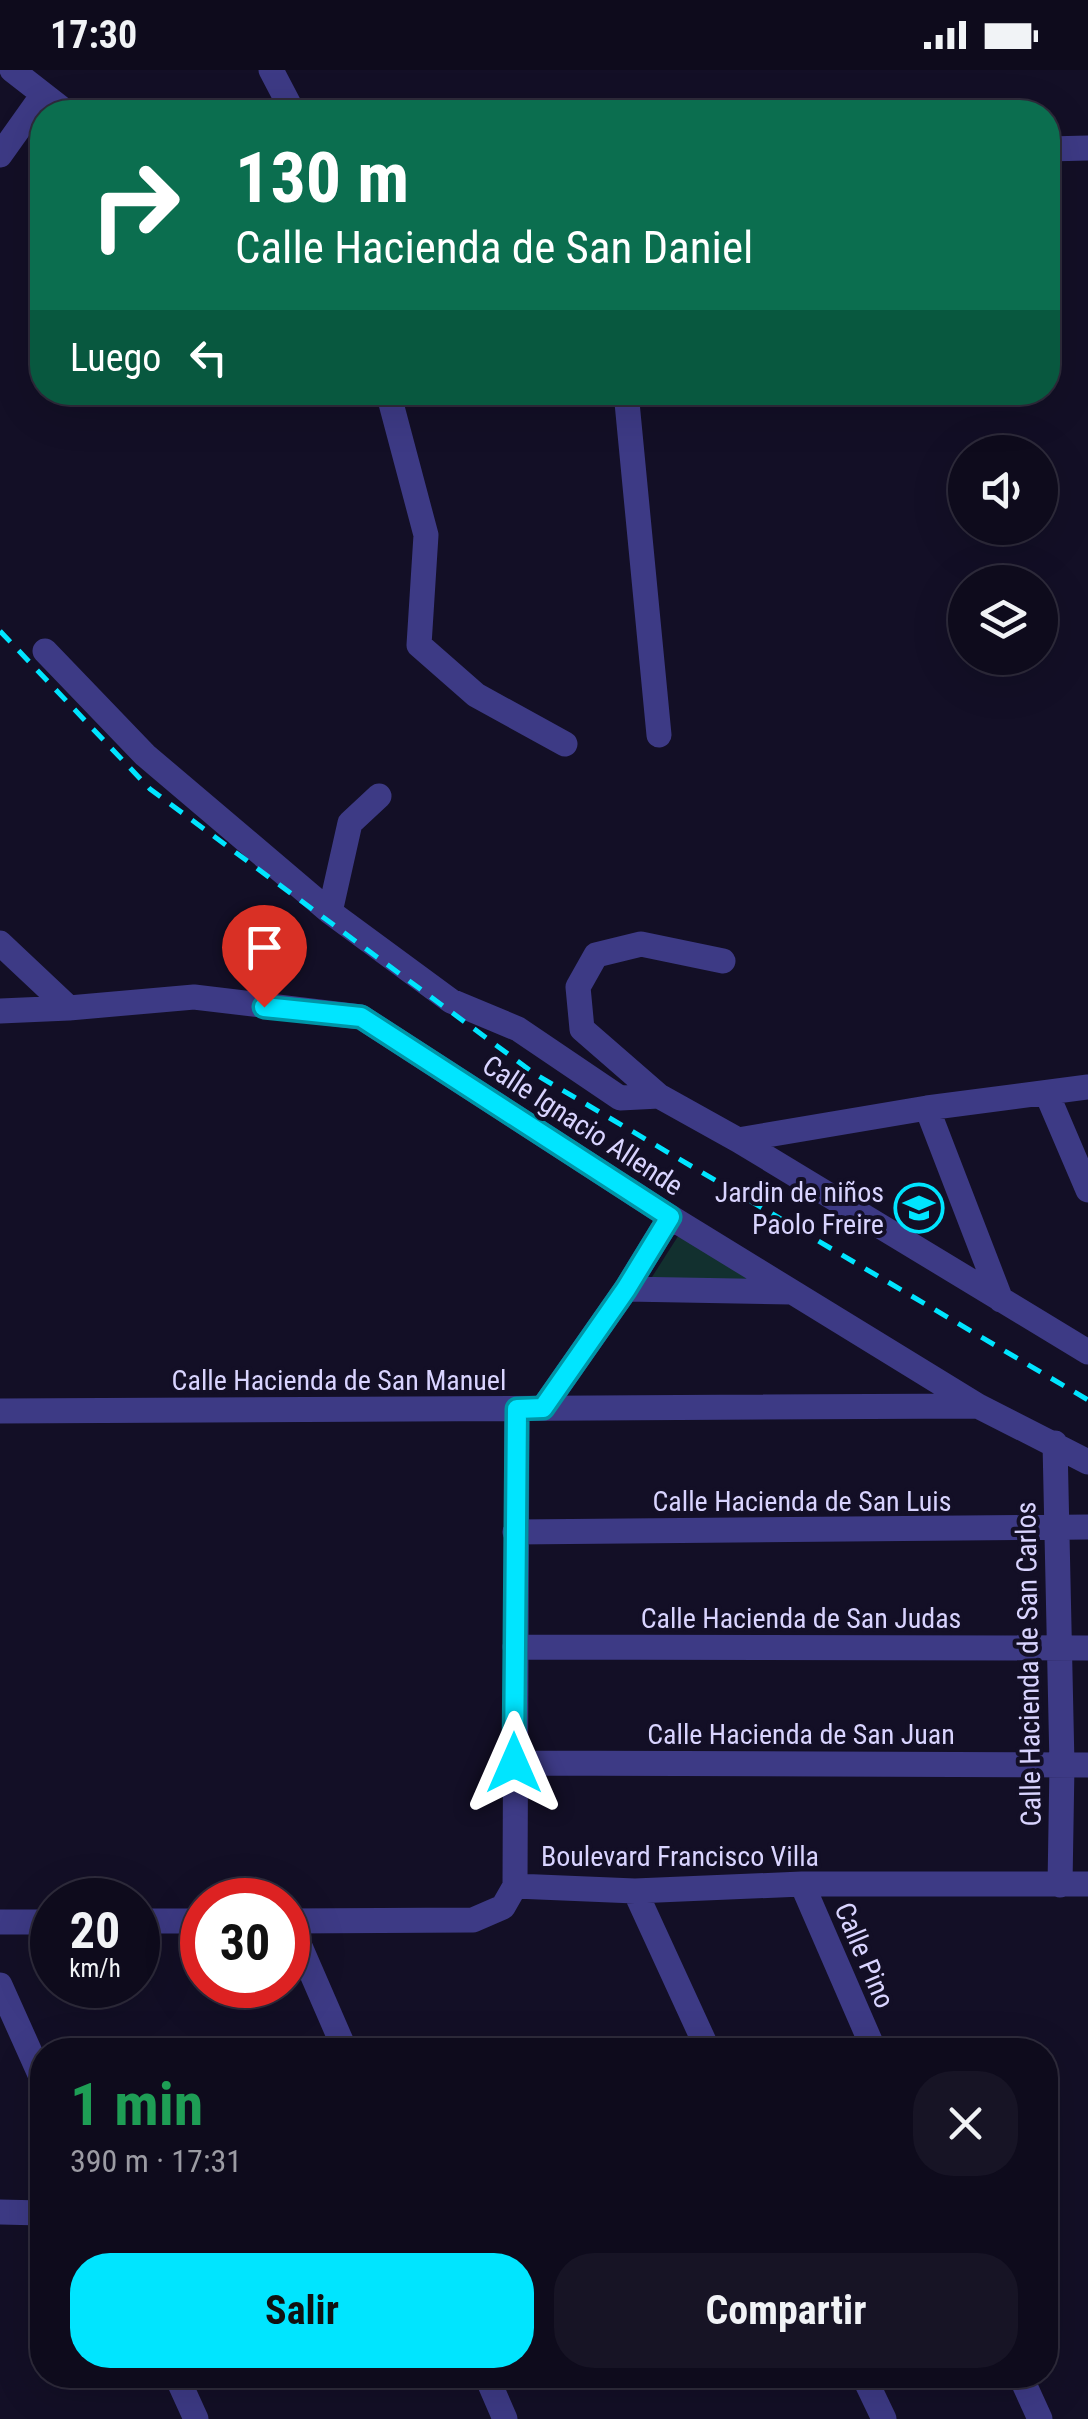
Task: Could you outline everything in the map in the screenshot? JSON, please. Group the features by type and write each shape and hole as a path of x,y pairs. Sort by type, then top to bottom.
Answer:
{"street":[{"path":"12,70 48,100"},
{"path":"271,70 287,100"},
{"path":"39,100 42,96"},
{"path":"0,155 30,113"},
{"path":"1060,149 1088,148"},
{"path":"391,405 426,535 419,645 476,695 565,744"},
{"path":"627,405 659,734"},
{"path":"46,651 145,756 330,912 450,1001 518,1029 620,1098 659,1096"},
{"path":"330,912 350,824 379,796"},
{"path":"0,943 70,1008"},
{"path":"723,961 641,944 596,955 578,987 582,1029 659,1096 1088,1352"},
{"name":"Calle Ignacio Allende","path":"0,1011 194,997 361,1017 670,1217 978,1406 1056,1442 1088,1462"},
{"path":"738,1140 1088,1086"},
{"path":"1048,1094 1088,1190"},
{"path":"927,1108 1000,1300"},
{"path":"515,1886 516,1532 530,1408 626,1289 670,1217"},
{"path":"626,1289 792,1292"},
{"name":"Calle Hacienda de San Manuel","path":"0,1411 978,1406"},
{"name":"Calle Hacienda de San Carlos","path":"1056,1442 1058,1648 1075,1765 1060,1885"},
{"name":"Calle Hacienda de San Luis","path":"516,1532 1088,1527"},
{"name":"Calle Hacienda de San Judas","path":"515,1647 1088,1648"},
{"name":"Calle Hacienda de San Juan","path":"514,1763 1075,1765"},
{"name":"Boulevard Francisco Villa","path":"310,1921 473,1920 503,1908 515,1886 635,1891 802,1884 1088,1884"},
{"name":"Calle Pino","path":"802,1884 869,2038"},
{"path":"635,1891 702,2038"},
{"path":"0,1922 30,1922"},
{"path":"310,1971 340,2038"},
{"path":"0,1984 30,2051"},
{"path":"0,2212 30,2213"},
{"path":"182,2388 196,2419"},
{"path":"492,2388 505,2419"},
{"path":"869,2388 884,2419"},
{"path":"1024,2388 1032,2416"}],"green space":[{"path":"682,1230 764,1283 652,1277"}],"railway":[{"path":"0,631 150,789 535,1074 1088,1400"}],"place":[{"name":"Jardin de niños Paolo Freire","path":"919,1208"}],"route":[{"path":"264,1007 361,1017 670,1217 626,1289 543,1408 517,1409 514,1763"}]}
